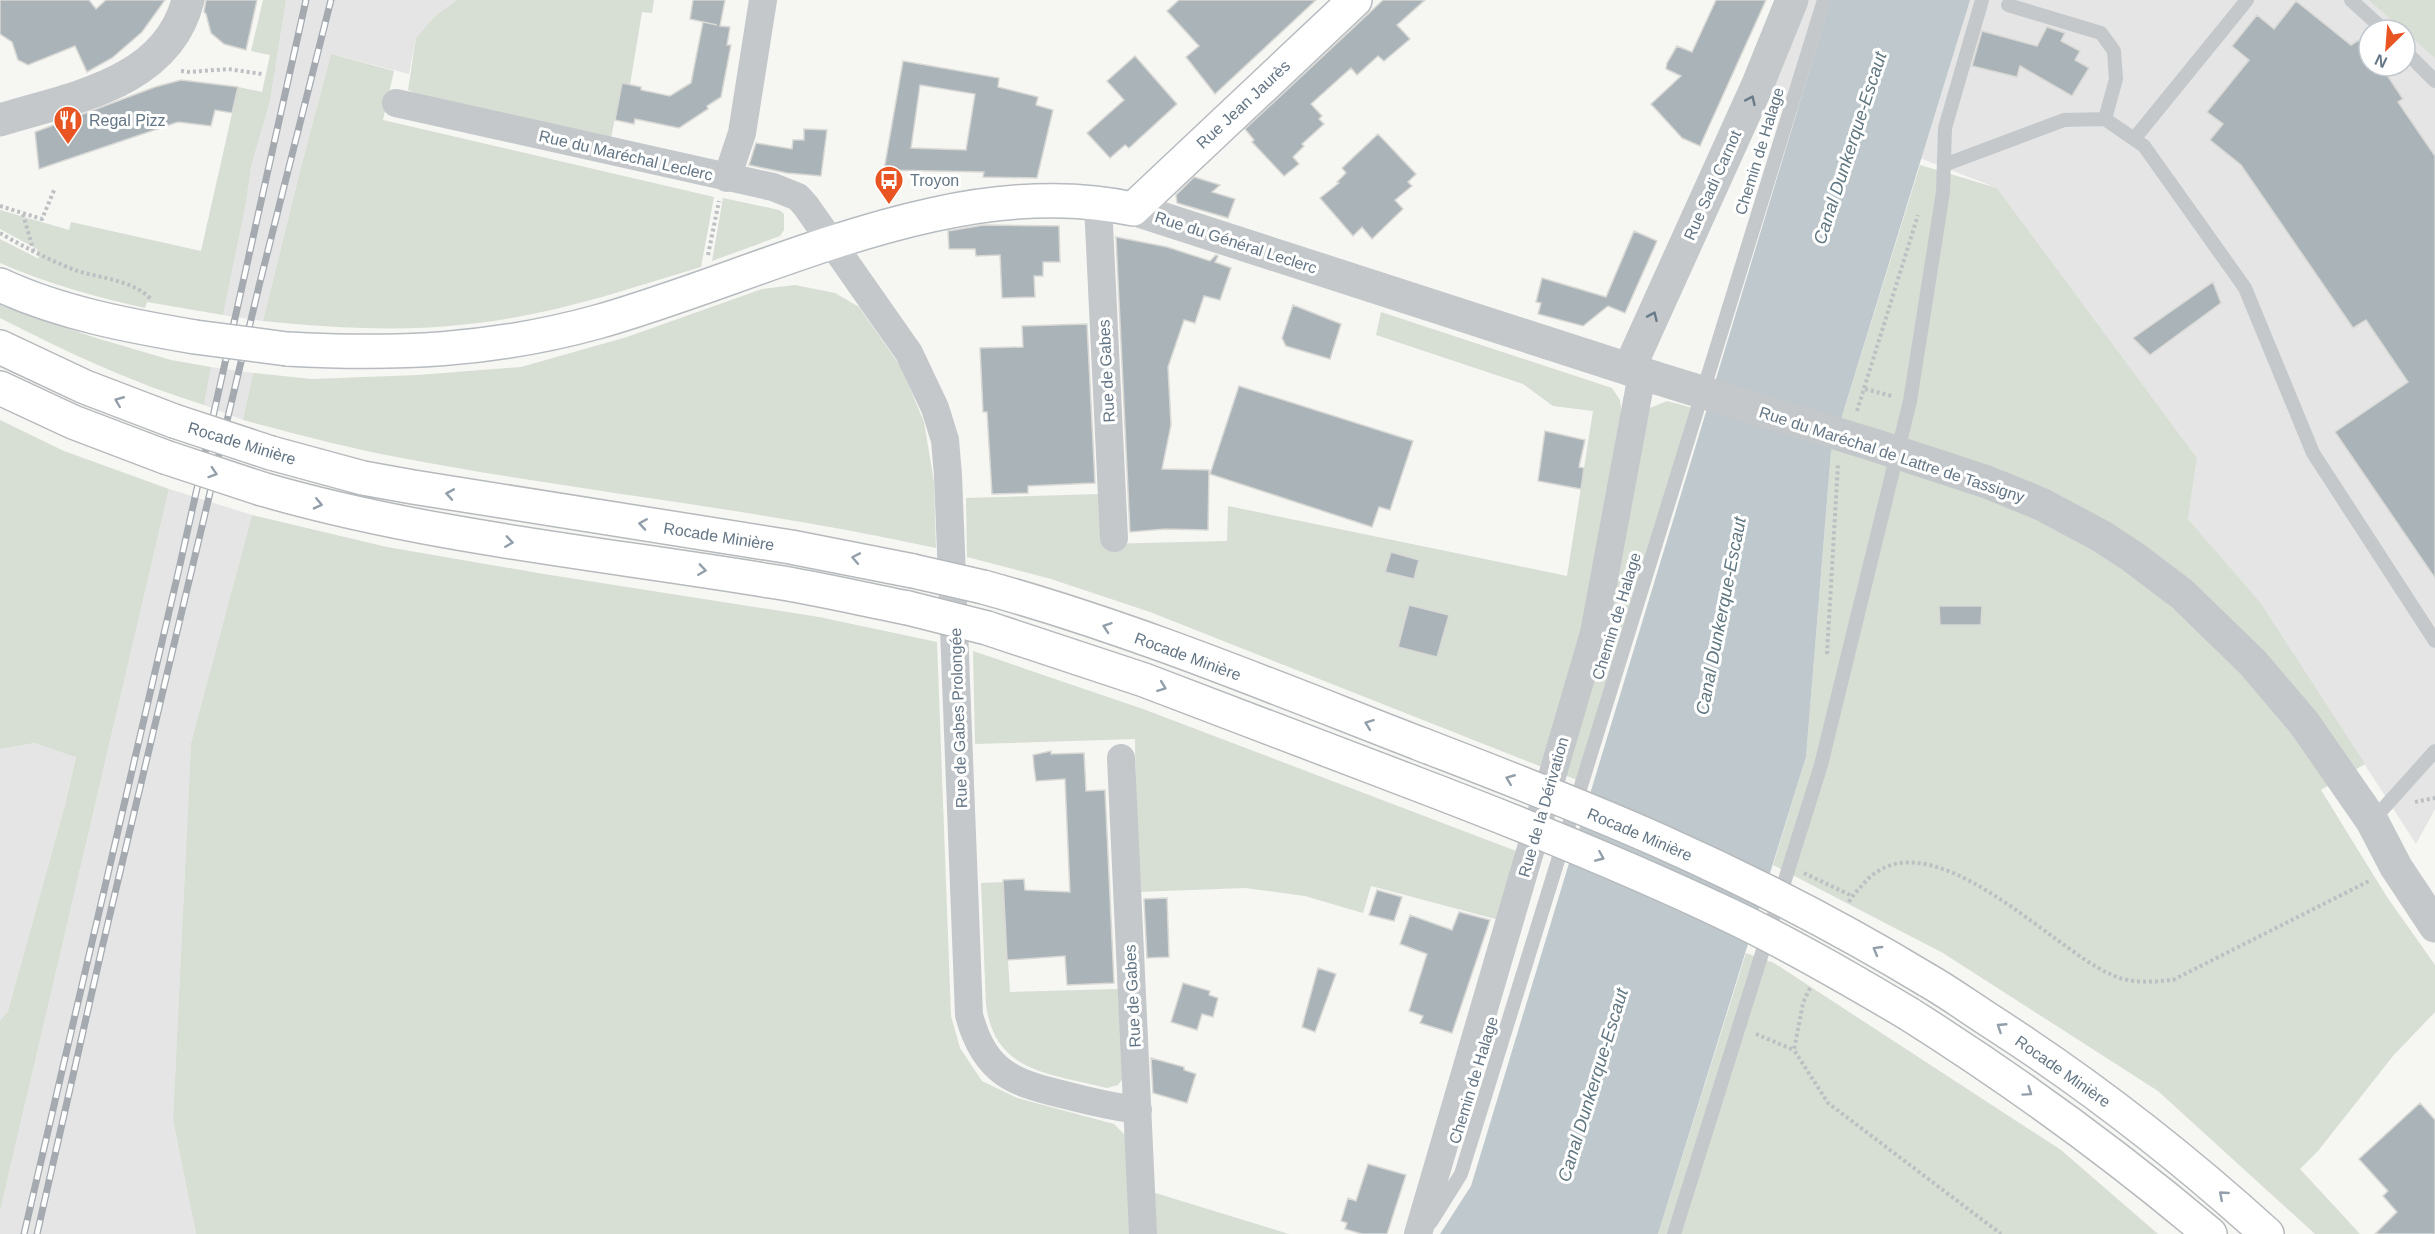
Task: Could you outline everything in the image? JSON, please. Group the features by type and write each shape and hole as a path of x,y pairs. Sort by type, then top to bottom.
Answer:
{"main road":[{"name":"Rue Jean Jaurès","path":"1133,209 1355,0"},
{"name":"Rue du Général Leclerc","path":"0,285 76,311 180,334 287,349 400,352 485,345 597,322 892,225 985,205 1041,200 1133,209"},
{"name":"Rocade Minière","path":"0,347 85,387 174,421 271,453 363,478 412,488 791,547 913,571 1024,598 1151,642 1423,745 1612,820 1704,861 1847,933 1958,998 2097,1094 2173,1153 2267,1234"},
{"path":"0,388 73,422 165,458 307,502 468,536 773,581 908,608 987,628 1144,680 1409,781 1565,842 1731,916 1833,970 1909,1014 2071,1122 2210,1234"}],"street":[{"path":"0,120 108,86 138,71 158,55 176,33 188,0"},
{"path":"727,178 742,132 763,0"},
{"name":"Rue Sadi Carnot","path":"1641,373 1792,0"},
{"name":"Rue du Maréchal Leclerc","path":"396,102 773,187 798,197 834,243"},
{"name":"Rue de Gabes","path":"1098,204 1114,538"},
{"name":"Rue du Général Leclerc","path":"1133,209 1641,373"},
{"name":"Rue de Gabes Prolongée","path":"834,243 915,362 935,408 945,440 969,1015 976,1040 986,1056 1015,1080 1055,1093 1109,1106 1138,1110"},
{"name":"Rue du Maréchal de Lattre de Tassigny","path":"1641,373 1987,482 2041,504 2101,536 2164,580 2200,610 2274,686 2304,723 2372,821 2397,867 2435,926"},
{"name":"Rue de la Dérivation","path":"1418,1234 1594,633 1641,373"},
{"name":"Rue de Gabes","path":"1121,758 1143,1234"}],"lane":[{"name":"Chemin de Halage","path":"1424,1234 1461,1174 1824,0"},
{"path":"1674,1234 1821,765 1888,449 1910,401 1943,192 1945,128 1982,0"},
{"path":"2134,139 2247,0"},
{"path":"2351,0 2371,18"},
{"path":"2008,5 2101,33 2114,51 2116,79 2105,119"},
{"path":"2417,63 2435,81"},
{"path":"1944,165 2064,120 2105,119 2144,146 2245,288 2313,453 2435,641"},
{"path":"2372,821 2435,751"}],"path":[{"path":"158,55 185,72 228,69 262,74"},
{"path":"710,247 721,191 727,178"},
{"path":"0,206 42,219 55,188"},
{"path":"23,213 34,253"},
{"path":"0,233 34,253 90,275 125,283 145,292 180,334"},
{"path":"1864,388 1910,401"},
{"path":"1847,907 1852,896 1872,875 1887,867 1906,862 1926,864 1946,869 1984,887 2083,959 2109,974 2127,981 2148,982 2173,980 2397,867"},
{"path":"1790,865 1852,896"},
{"path":"1794,1050 1803,1003 1813,981"},
{"path":"1739,1027 1794,1050 1828,1103 2001,1234"}],"shaded area":[{"path":"263,0 286,0 270,101 251,167 223,315 147,302 145,308 127,304 53,283 0,263 0,239 39,259 37,249 0,229 0,210 69,230 71,222 201,251 238,87 262,92 270,55 251,51"},
{"path":"286,0 457,0 436,15 416,38 409,74 331,54 263,321 223,315 251,167 270,101"},
{"path":"457,0 654,0 652,13 642,12 630,85 622,83 610,143 443,105 408,90 416,38 436,15"},
{"path":"1776,0 2435,0 2435,809 2416,844 2260,602 2188,519 2197,458 1997,188 1747,91"},
{"path":"2369,0 2435,0 2435,58 2417,42 2417,18 2389,18"},
{"path":"331,54 394,71 383,120 714,197 701,267 558,309 469,324 418,328 366,328 263,321"},
{"path":"1920,165 1997,188 2197,458 2188,519 2260,602 2365,764 2321,790 2387,897 2435,965 2435,1012 2393,1056 2318,1151 2300,1169 2360,1234 2315,1234 2158,1091 1943,953 1773,865 1806,757 1831,452"},
{"path":"723,198 779,210 784,214 784,230 780,236 712,261"},
{"path":"795,285 835,293 859,307 901,367 924,422 934,482 936,548 803,522 402,458 243,420 253,373 312,379 418,375 521,367 627,337 762,289"},
{"path":"0,305 93,337 171,360 211,367 204,405 126,377 50,343 0,318"},
{"path":"1381,312 1612,388 1620,400 1623,426 1599,582 1547,769 1150,612 1051,579 967,557 966,498 1100,494 1101,544 1227,541 1228,506 1567,576 1593,411 1553,406 1523,384 1376,335"},
{"path":"211,367 253,373 243,420 204,405"},
{"path":"1667,401 1693,408 1577,780 1562,774 1645,410"},
{"path":"0,420 64,451 169,489 0,1211 0,1021 8,1011 76,757 35,743 0,749"},
{"path":"169,489 252,515 191,743 173,1120 196,1234 0,1234 0,1211"},
{"path":"252,515 387,547 819,617 937,642 951,1016 960,1048 982,1081 1017,1098 1114,1124 1129,1139 1134,1234 196,1234 173,1120 191,743"},
{"path":"973,651 1143,709 1524,854 1503,921 1371,886 1363,913 1305,896 1245,888 1137,892 1135,739 975,744"},
{"path":"35,743 76,756 65,805 8,1011 0,1021 0,749"},
{"path":"1003,882 1010,992 1118,989 1124,1077 1118,1085 1107,1088 1046,1074 1029,1067 1013,1057 1001,1045 991,1028 986,1005 981,883"},
{"path":"1746,953 1774,963 2061,1150 2158,1234 1658,1234"},
{"path":"1152,1192 1289,1234 1154,1234"}],"water":[{"name":"Canal Dunkerque-Escaut","path":"1831,0 1970,0 1831,452 1806,757 1658,1234 1440,1234 1471,1186"}],"building":[{"path":"0,0 89,0 96,9 106,0 165,0 142,32 112,58 87,72 75,46 28,65 18,60 12,42 0,34"},
{"path":"206,0 257,0 246,50 224,44 211,33 204,12"},
{"path":"693,0 725,0 720,26 730,27 727,45 731,45 721,97 707,106 708,109 679,128 635,119 634,124 615,120 622,83 670,96 691,83 703,22 717,25 690,19"},
{"path":"1179,0 1316,0 1215,94 1186,57 1199,46 1167,11"},
{"path":"1383,0 1425,0 1397,25 1410,39 1384,61 1378,56 1357,75 1351,68 1311,104 1322,116 1319,119 1324,124 1302,144 1304,146 1293,157 1299,164 1284,176 1252,142 1254,140 1245,129"},
{"path":"1716,0 1766,0 1700,146 1682,138 1651,104 1681,76 1666,69 1667,63 1677,46 1692,52"},
{"path":"2296,1 2351,45 2357,41 2357,78 2389,78 2403,99 2398,102 2435,156 2435,578 2335,432 2408,382 2366,320 2353,328 2241,165 2210,140 2223,124 2207,112 2249,60 2232,46 2257,15 2274,29"},
{"path":"2047,27 2065,33 2061,41 2080,51 2075,60 2089,68 2072,96 2020,66 2017,77 1972,66 1982,31 2037,46"},
{"path":"1135,56 1177,104 1129,148 1125,145 1110,158 1087,133 1124,100 1107,81"},
{"path":"903,61 999,78 998,87 1038,97 1036,105 1053,110 1037,178 983,177 984,172 884,170","holes":["920,85 975,94 966,150 911,148"]},
{"path":"181,80 238,87 232,113 215,110 211,126 178,122 39,169 35,132 155,87"},
{"path":"804,129 827,130 821,176 787,173 749,165 756,143 792,149 793,140 804,140"},
{"path":"1378,134 1416,174 1408,182 1412,186 1395,200 1403,209 1372,239 1362,227 1353,236 1320,198 1339,183 1337,182 1346,173 1342,168"},
{"path":"1194,177 1220,185 1212,192 1235,199 1228,218 1177,203 1176,195"},
{"path":"984,225 1059,226 1060,262 1043,262 1043,276 1034,276 1035,297 1002,298 1000,255 976,256 975,249 949,249 948,231"},
{"path":"1634,231 1657,241 1625,313 1608,306 1583,326 1538,314 1541,303 1536,302 1542,278 1606,297"},
{"path":"1116,237 1167,247 1210,261 1216,255 1218,256 1215,262 1231,268 1220,300 1204,296 1195,323 1184,320 1168,367 1171,425 1162,469 1209,470 1208,530 1165,529 1130,532"},
{"path":"2213,282 2221,303 2150,355 2133,338"},
{"path":"1293,305 1341,324 1330,359 1286,346 1282,338"},
{"path":"1087,324 1095,483 1028,486 1028,493 992,494 987,412 983,412 980,348 1023,347 1022,326"},
{"path":"1239,386 1413,441 1390,510 1379,507 1372,527 1210,474"},
{"path":"1545,431 1585,440 1579,467 1584,468 1581,489 1538,481"},
{"path":"1391,552 1419,560 1414,579 1385,572"},
{"path":"1409,605 1449,615 1437,657 1398,647"},
{"path":"1939,606 1982,606 1981,625 1940,625"},
{"path":"1051,751 1051,754 1084,753 1086,791 1105,790 1114,983 1067,985 1065,956 1007,960 1003,880 1024,879 1025,890 1070,892 1065,779 1036,781 1034,767 1033,755"},
{"path":"1377,890 1402,897 1394,921 1369,915"},
{"path":"1167,898 1169,957 1147,958 1144,899"},
{"path":"1459,912 1490,920 1452,1033 1420,1023 1423,1016 1409,1011 1427,954 1400,944 1410,915 1452,930"},
{"path":"1318,968 1336,974 1315,1032 1302,1027"},
{"path":"1183,983 1210,991 1209,995 1218,998 1213,1017 1202,1014 1197,1030 1171,1022"},
{"path":"1151,1058 1184,1067 1184,1070 1196,1074 1187,1103 1153,1093"},
{"path":"2420,1103 2435,1120 2435,1234 2375,1234 2397,1212 2383,1196 2388,1191 2359,1159"},
{"path":"1368,1164 1406,1175 1387,1234 1362,1234 1345,1229 1347,1223 1341,1221 1348,1198 1356,1201"}],"railway":[{"path":"24,1234 179,569 306,0"},
{"path":"37,1234 102,948 259,286 331,0"}],"place":[{"name":"Regal Pizz","path":"68,146"},
{"name":"Troyon","path":"889,206"}]}
